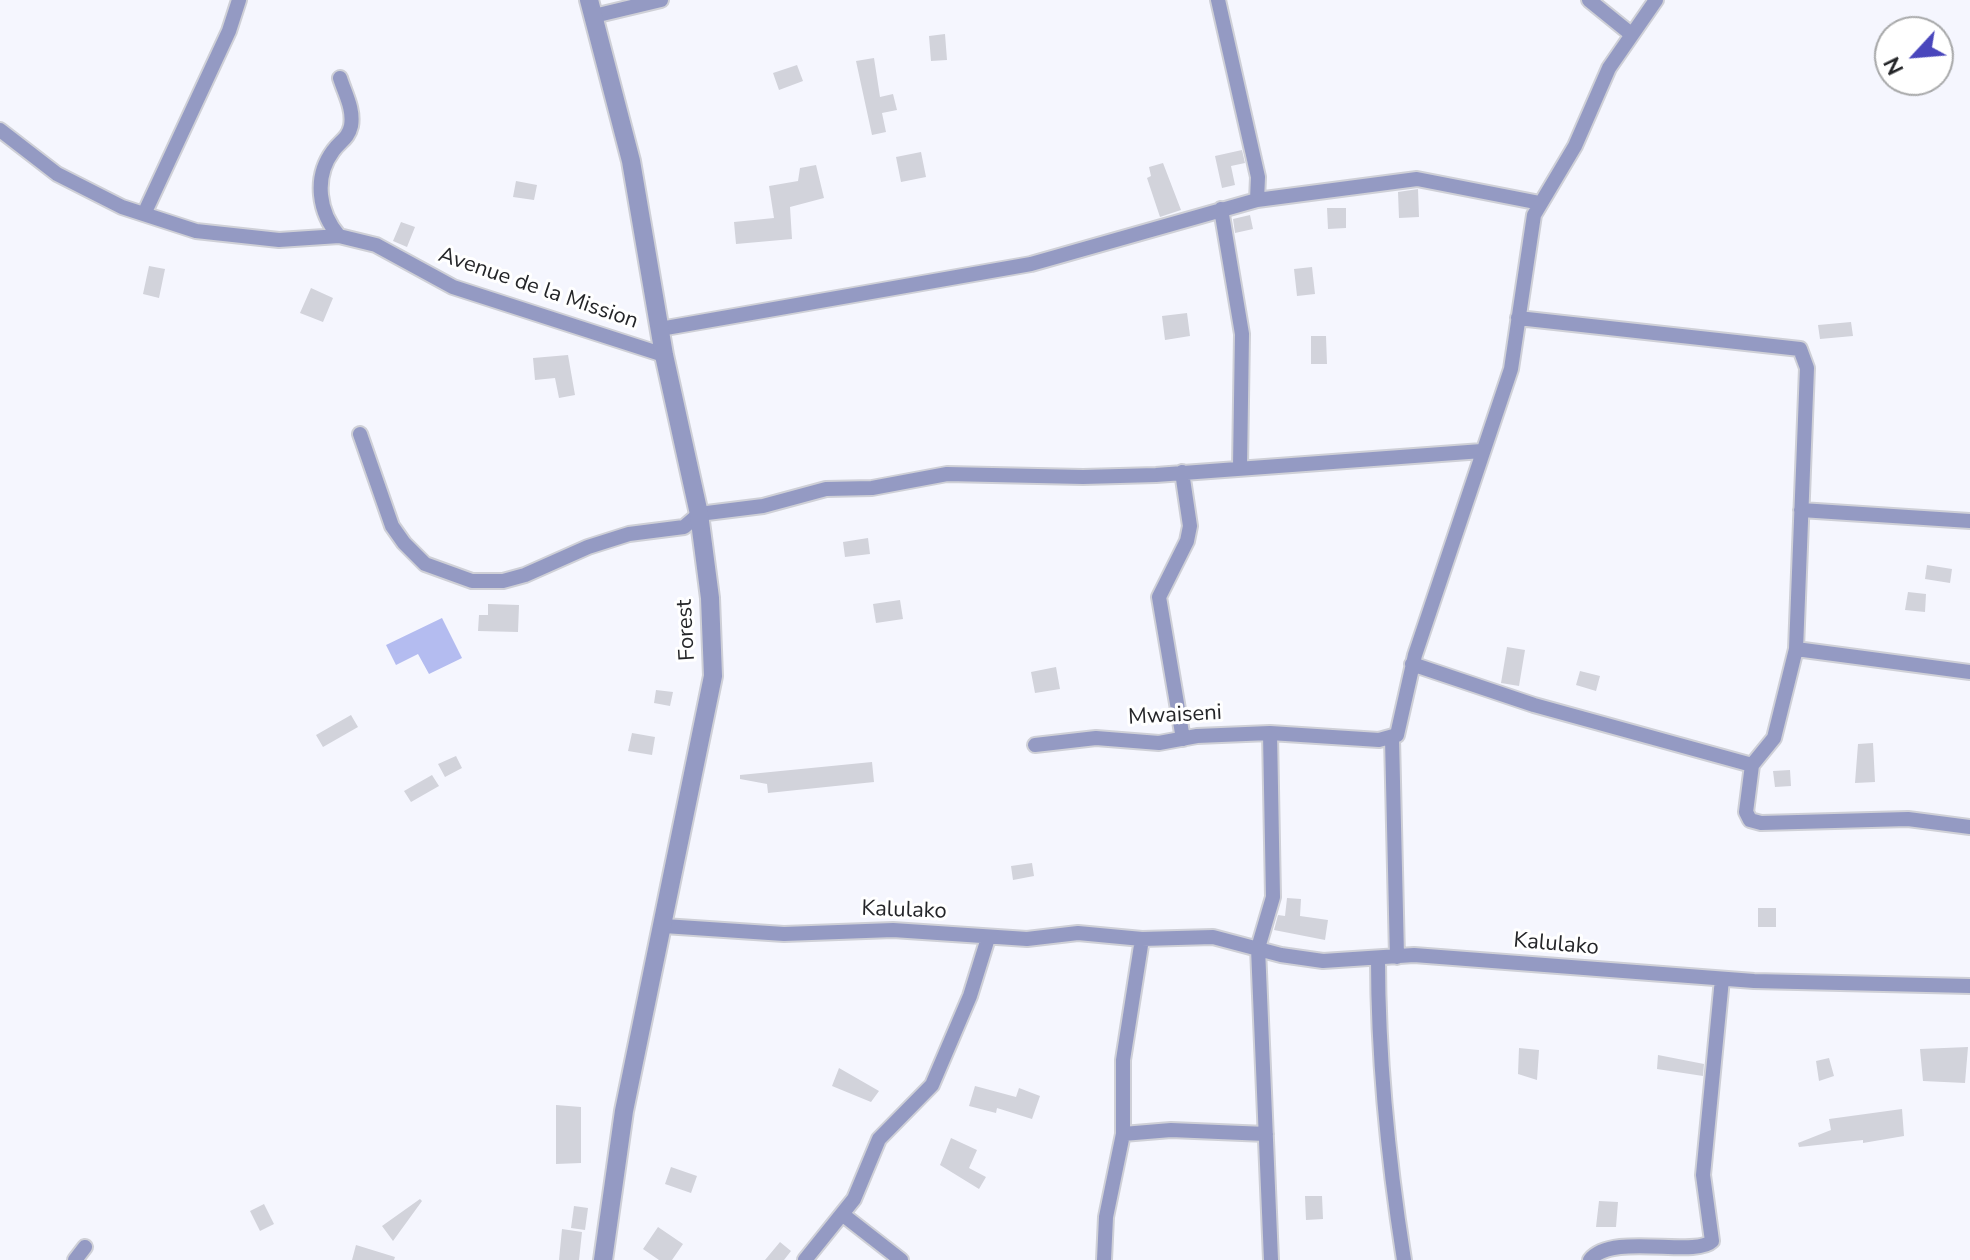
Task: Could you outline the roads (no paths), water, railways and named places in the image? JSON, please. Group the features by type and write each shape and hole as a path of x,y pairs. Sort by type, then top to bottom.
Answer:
{"street":[{"path":"144,214 229,31 239,0"},
{"path":"592,8 661,0"},
{"path":"1218,0 1258,177 1257,200"},
{"path":"1589,0 1631,34"},
{"path":"1397,957 1392,738 1400,729 1412,664 1511,369 1528,234 1540,203 1567,160 1593,98 1631,34 1656,0"},
{"name":"Forest","path":"592,8 631,161 664,355 699,514 710,598 713,676 624,1111 603,1260"},
{"path":"339,236 323,215 319,202 328,158 347,138 350,127 352,112 340,78"},
{"name":"Avenue de la Mission","path":"0,130 57,174 144,214 196,231 246,238 339,236 376,245 453,287 664,355"},
{"path":"660,329 1031,264 1257,200 1417,179 1540,203"},
{"path":"1221,209 1242,334 1240,467"},
{"path":"1518,318 1800,349 1805,355 1807,368 1796,649 1774,738 1752,765 1746,812 1750,820 1908,819 1970,827"},
{"path":"360,434 392,526 404,543 425,564 472,581 503,581 629,534 684,527 699,514 763,506 826,489 872,488 947,474 1083,477 1281,467 1346,459 1482,451"},
{"path":"1182,472 1190,526 1187,541 1159,597 1183,739"},
{"path":"1801,510 1970,521"},
{"path":"1796,649 1970,672"},
{"path":"1412,664 1534,705 1752,765"},
{"path":"1270,733 1273,897 1258,948 1271,1260"},
{"name":"Mwaiseni","path":"1035,745 1096,738 1137,743 1270,733 1392,738"},
{"name":"Kalulako","path":"664,926 784,934 916,931 1027,939 1078,933 1142,939 1213,937 1281,955 1323,961 1397,957 1722,979 1970,986"},
{"path":"805,1260 858,1191 879,1139 932,1085 940,1072 988,938"},
{"path":"1104,1260 1106,1217 1123,1134 1123,1060 1142,939"},
{"path":"1378,959 1378,1046 1385,1141 1404,1260"},
{"path":"1590,1260 1601,1251 1669,1244 1695,1249 1712,1241 1703,1175 1722,979"},
{"path":"1123,1134 1171,1130 1266,1134"},
{"path":"842,1214 901,1260"},
{"path":"75,1260 85,1247"}],"water":[{"path":"442,618 462,658 429,674 418,654 396,665 386,645"}]}
